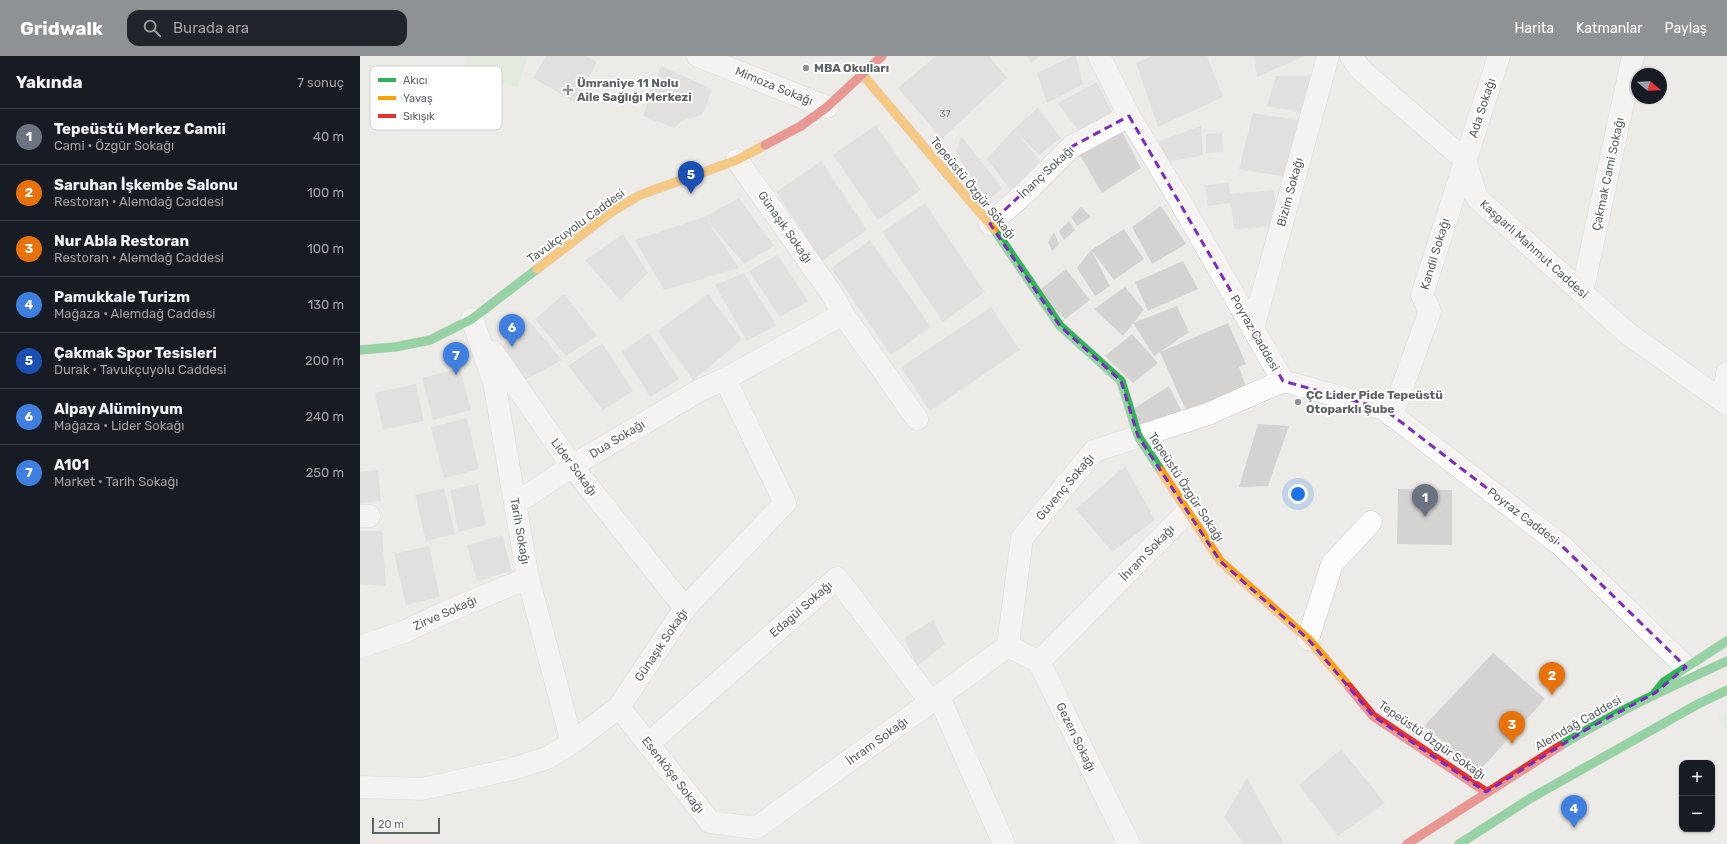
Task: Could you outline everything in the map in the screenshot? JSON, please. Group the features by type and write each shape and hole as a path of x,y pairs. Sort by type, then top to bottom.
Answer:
{"main road":[{"name":"Tavukçuyolu Caddesi","path":"360,350 395,347 430,340 472,319 613,211 640,195 737,160 801,126 827,107 882,56"},
{"name":"Tepeüstü Özgür Sokağı","path":"862,74 990,224 1060,326 1121,381 1138,436 1220,561 1308,639 1373,716 1486,792"},
{"path":"1654,694 1664,682 1727,641"},
{"name":"Alemdağ Caddesi","path":"1407,844 1486,792 1589,728 1654,694 1727,661"},
{"path":"1459,844 1538,794 1698,704 1727,690"}],"street":[{"name":"Mimoza Sokağı","path":"698,56 827,107"},
{"name":"Poyraz Caddesi","path":"1099,56 1129,116 1177,196 1283,381 1384,410 1562,546 1686,667"},
{"name":"Bizim Sokağı","path":"1253,328 1328,56"},
{"name":"Ada Sokağı","path":"1465,160 1499,56"},
{"name":"Çakmak Cami Sokağı","path":"1582,292 1633,56"},
{"path":"1359,61 1465,160"},
{"name":"İnanç Sokağı","path":"990,224 1026,192 1071,147 1129,116"},
{"name":"Günaşık Sokağı","path":"737,160 832,294 843,314"},
{"name":"Kaşgarlı Mahmut Caddesi","path":"1465,160 1477,198 1627,333 1725,402"},
{"name":"Kandil Sokağı","path":"1392,416 1430,311 1422,295 1465,160"},
{"path":"725,379 843,314 917,419"},
{"name":"Lider Sokağı","path":"472,319 502,366 572,466 685,608"},
{"name":"Tarih Sokağı","path":"472,319 494,382 528,578 572,743"},
{"path":"1725,402 1727,373"},
{"name":"Günaşık Sokağı","path":"360,787 422,788 512,769 548,758 572,743 619,706 685,608 785,503 725,379"},
{"name":"Dua Sokağı","path":"515,504 572,466 700,390 725,379"},
{"name":"Güvenç Sokağı","path":"1008,646 1022,538 1094,451 1208,414 1283,381"},
{"name":"İhram Sokağı","path":"1039,662 1188,511"},
{"path":"1308,639 1332,564 1371,522"},
{"name":"Zirve Sokağı","path":"360,647 406,631 446,612 528,578"},
{"name":"Edagül Sokağı","path":"648,744 837,578 935,700 1004,844"},
{"path":"1008,646 1039,662"},
{"name":"İhram Sokağı","path":"746,835 1008,646"},
{"name":"Gezen Sokağı","path":"1039,662 1129,844"},
{"name":"Esenköşe Sokağı","path":"619,706 710,822 746,835"}],"highlighted area":[{"path":"1129,116 1283,381 1384,409 1562,546 1686,667 1655,693 1589,728 1486,792 1373,716 1308,639 1220,561 1138,436 1121,381 1060,326 990,224 1071,147"}],"green space":[{"path":"468,56 528,56 518,87 502,83 502,66 465,66"},
{"path":"1727,714 1727,733 1718,719"}],"building":[{"name":"Ümraniye 11 Nolu Aile Sağlığı Merkezi","path":"546,56 586,56 597,62 575,102 533,78"},
{"path":"936,56 989,56 1007,78 942,139 898,88"},
{"path":"1027,56 1041,56 1031,63"},
{"path":"1076,56 1083,84 1047,103 1037,73"},
{"path":"1152,56 1207,56 1223,97 1158,127 1136,63"},
{"path":"1254,56 1305,56 1257,77"},
{"path":"661,66 712,89 705,109 701,115 682,121 674,128 643,116"},
{"path":"1276,76 1311,76 1303,113 1267,106"},
{"path":"1097,82 1113,114 1080,133 1058,103"},
{"path":"1038,108 1061,138 1039,155 1015,131 1043,164 1012,192 987,159 1013,130"},
{"path":"1253,113 1300,120 1286,177 1239,169"},
{"path":"876,125 921,190 878,220 833,155"},
{"path":"1201,126 1203,155 1164,163 1159,141"},
{"path":"1120,128 1141,168 1102,193 1078,152"},
{"path":"1222,133 1223,152 1206,153 1206,134"},
{"path":"961,136 1003,189 985,201 956,152"},
{"path":"821,161 867,230 822,261 776,192"},
{"path":"1229,183 1230,194 1274,190 1278,225 1234,230 1231,203 1208,206 1205,185"},
{"path":"739,198 774,246 744,264 706,219 739,268 664,290 635,240 704,217"},
{"path":"925,203 985,292 943,322 882,232"},
{"path":"1161,206 1186,244 1152,264 1132,227"},
{"path":"1081,207 1091,217 1077,226 1071,217"},
{"path":"1069,221 1075,230 1064,240 1059,231"},
{"path":"1124,229 1144,259 1114,280 1091,250"},
{"path":"1054,232 1059,244 1052,251 1048,242"},
{"path":"623,234 648,273 620,300 585,260"},
{"path":"870,240 931,327 891,355 831,268"},
{"path":"1091,250 1110,286 1095,296 1077,268"},
{"path":"777,255 808,301 780,317 749,271"},
{"path":"1183,261 1198,289 1148,311 1135,282"},
{"path":"1066,269 1090,300 1065,319 1037,292"},
{"path":"744,273 776,325 747,341 715,285"},
{"path":"1125,287 1144,310 1123,336 1094,309"},
{"path":"564,294 597,336 566,356 535,319"},
{"path":"708,294 742,340 693,380 658,331"},
{"path":"1177,306 1189,332 1154,356 1133,323"},
{"path":"991,307 1020,350 930,411 901,367"},
{"path":"525,316 562,360 523,381 502,347"},
{"path":"1228,323 1246,364 1239,367 1249,396 1190,420 1160,352"},
{"path":"649,333 679,379 650,397 622,352"},
{"path":"1132,334 1158,363 1133,383 1105,356"},
{"path":"602,343 633,391 603,410 568,366"},
{"path":"460,368 471,410 433,420 422,378"},
{"path":"416,384 424,421 383,430 375,393"},
{"path":"1169,386 1184,416 1143,430 1130,411"},
{"path":"467,418 479,469 444,478 431,427"},
{"path":"1258,424 1289,426 1268,486 1239,487"},
{"path":"1125,466 1155,520 1112,552 1076,509"},
{"path":"378,470 381,501 360,503 360,472"},
{"path":"478,484 486,525 459,532 450,490"},
{"path":"444,488 455,534 426,541 415,495"},
{"path":"1398,489 1452,490 1452,545 1397,544"},
{"path":"360,531 382,531 386,586 360,584"},
{"path":"502,535 512,571 477,581 467,545"},
{"path":"429,546 440,597 406,605 394,554"},
{"path":"933,620 945,644 917,666 904,638"},
{"path":"1493,653 1545,699 1479,771 1424,726"},
{"path":"1341,749 1385,803 1338,836 1299,785"},
{"path":"1247,778 1284,844 1244,844 1224,817"}],"traffic: fast":[{"path":"994,229 1060,326 1121,381 1138,436 1161,471"},
{"path":"360,350 395,347 430,340 472,319 537,269"},
{"path":"1655,693 1664,682 1727,641"},
{"path":"1560,746 1621,711 1727,661"},
{"path":"1459,844 1531,798 1698,704 1727,690"}],"traffic: slow":[{"path":"862,74 994,229"},
{"path":"537,269 613,211 640,195 737,160 765,145"},
{"path":"1161,471 1220,561 1308,639 1349,687"}],"traffic: jam":[{"path":"765,145 801,126 827,107 882,56"},
{"path":"1349,687 1373,716 1486,792"},
{"path":"1407,844 1560,746"}],"place":[{"name":"MBA Okulları","path":"806,68"},
{"name":"Ümraniye 11 Nolu Aile Sağlığı Merkezi","path":"568,90"},
{"name":"Çakmak Spor Tesisleri","path":"691,194"},
{"name":"Alpay Alüminyum","path":"512,347"},
{"name":"A101","path":"456,375"},
{"name":"ÇC Lider Pide Tepeüstü Otoparklı Şube","path":"1298,402"},
{"name":"Tepeüstü Merkez Camii","path":"1425,517"},
{"name":"Saruhan İşkembe Salonu","path":"1552,695"},
{"name":"Nur Abla Restoran","path":"1512,744"},
{"name":"Pamukkale Turizm","path":"1574,828"}]}
